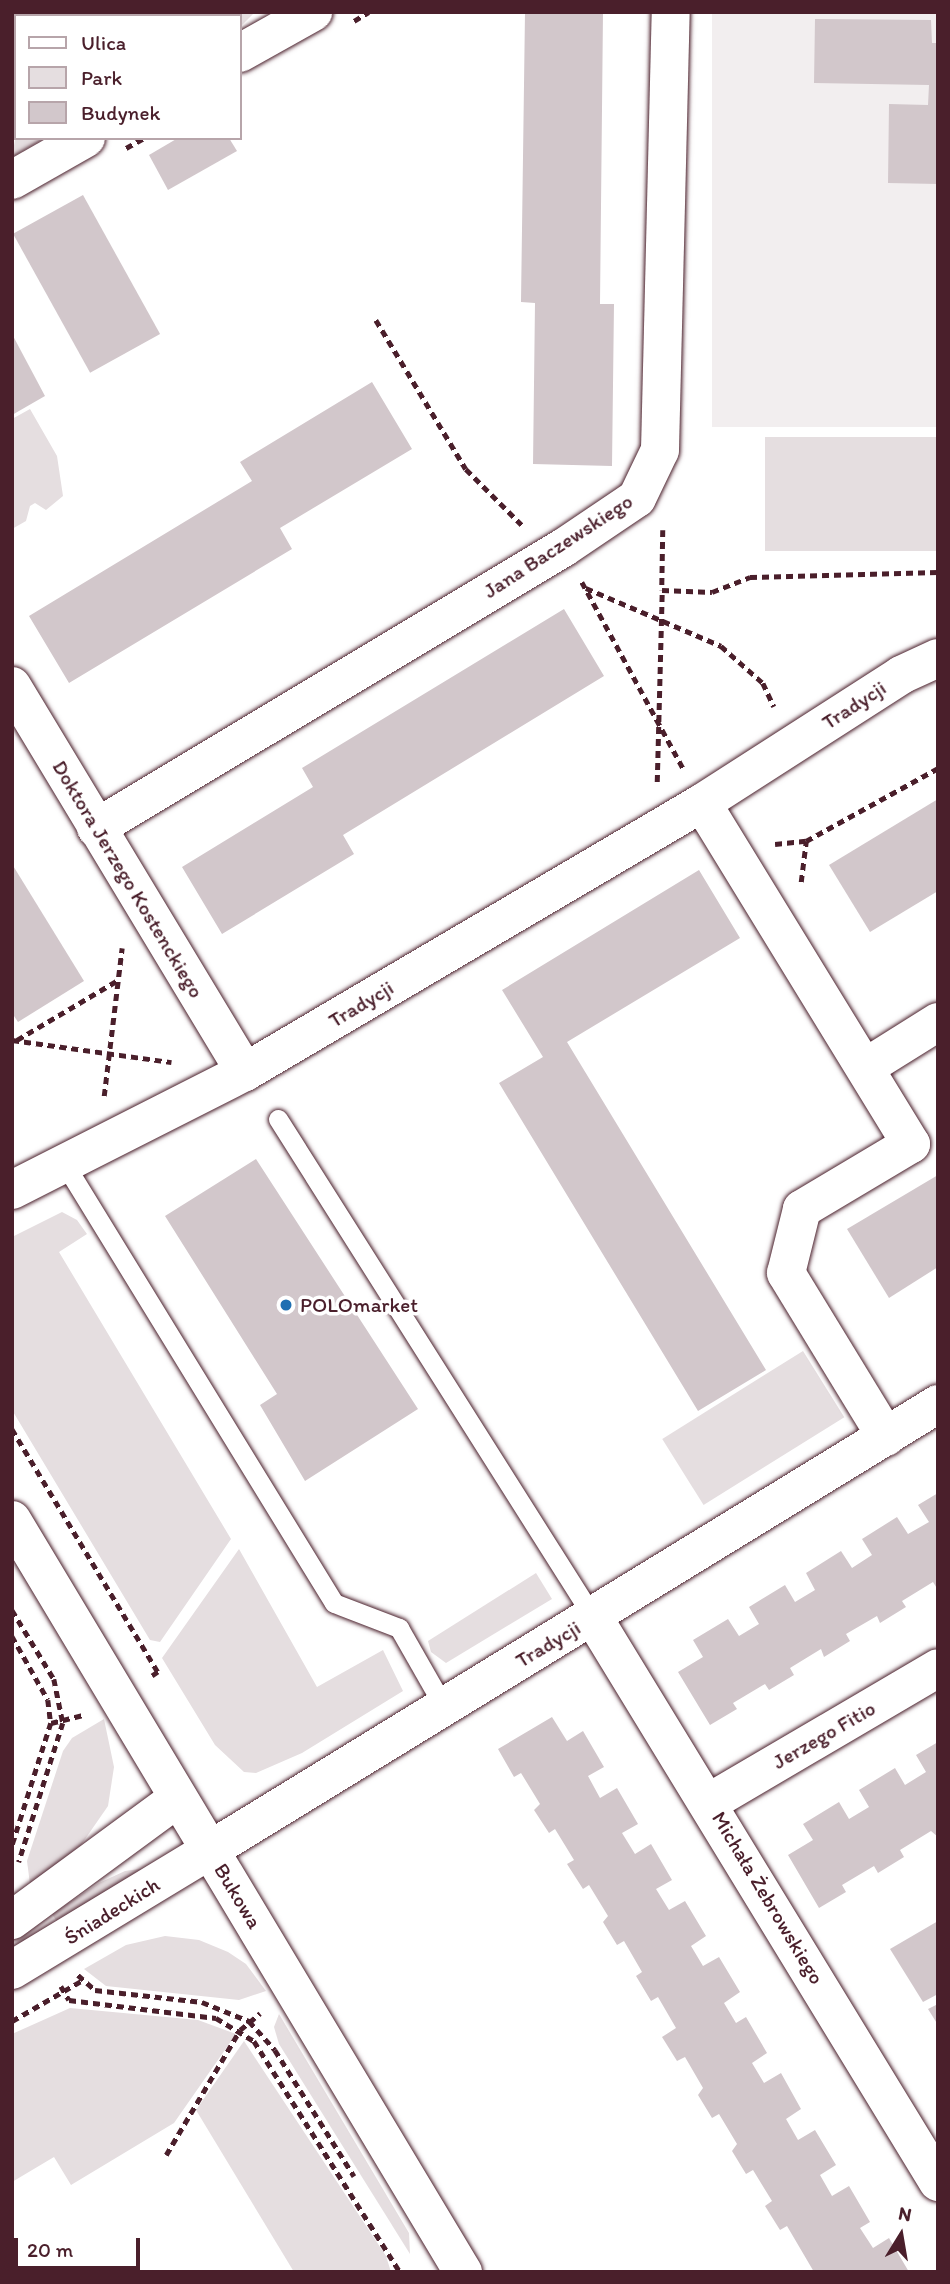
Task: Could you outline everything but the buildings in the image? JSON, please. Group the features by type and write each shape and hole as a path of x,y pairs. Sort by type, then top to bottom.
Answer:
{"street":[{"name":"Jana Baczewskiego","path":"96,828 553,554 637,498 660,450 671,12"},
{"path":"242,52 302,15"},
{"path":"12,180 82,140"},
{"name":"Tradycji","path":"12,1190 245,1072 702,803 901,675 938,658"},
{"name":"Doktora Jerzego Kostenckiego","path":"12,686 245,1072"},
{"path":"702,803 866,1068 924,1135 802,1209 786,1273 886,1437"},
{"path":"866,1068 938,1022"},
{"name":"Tradycji","path":"210,1850 938,1404"},
{"name":"Bukowa","path":"12,1520 463,2272"},
{"name":"Michała Żebrowskiego","path":"593,1617 710,1802 938,2182"},
{"name":"Jerzego Fitio","path":"710,1802 938,1668"},
{"path":"23,1912 178,1798"},
{"name":"Śniadeckich","path":"12,1970 61,1943 210,1850"}],"lane":[{"path":"278,1119 593,1617"},
{"path":"64,1163 334,1603 399,1628 444,1707"}],"path":[{"path":"376,320 466,468 585,588 702,803"},
{"path":"649,474 664,510 662,590 658,620 661,726 653,832"},
{"path":"662,590 712,592 750,578 938,572"},
{"path":"585,588 721,646 763,683 791,745"},
{"path":"103,1106 124,935"},
{"path":"14,1040 118,980"},
{"path":"14,1040 177,1063"},
{"path":"12,1429 158,1672"},
{"path":"12,1610 54,1679 63,1723 19,1864 17,1875 23,1912"},
{"path":"12,1636 48,1700 51,1723 12,1846"},
{"path":"61,1943 81,1981 94,1990 202,2002 249,2021 275,2050 355,2179"},
{"path":"12,2021 81,1981"},
{"path":"64,1991 69,2000 216,2018 240,2030 264,2055 400,2272"},
{"path":"166,2155 240,2030 249,2021 294,1992"}],"shaded area":[{"path":"712,12 938,12 938,427 712,427"}],"green space":[{"path":"255,12 242,25 242,14 224,14"},
{"path":"15,140 42,140 12,157"},
{"path":"30,409 57,456 63,496 46,510 35,503 30,506 26,521 12,529 12,419"},
{"path":"765,437 938,437 938,551 765,551"},
{"path":"62,1212 77,1220 87,1234 59,1252 231,1539 160,1642 150,1640 12,1410 12,1237"},
{"path":"803,1351 844,1417 704,1505 662,1439"},
{"path":"239,1549 317,1687 383,1650 403,1691 302,1753 256,1773 244,1772 215,1745 162,1658"},
{"path":"536,1573 552,1599 446,1663 431,1652 428,1641"},
{"path":"104,1719 114,1767 108,1806 81,1845 30,1884 27,1861 63,1751 72,1738"},
{"path":"147,1868 61,1928 52,1914 99,1883 125,1871"},
{"path":"165,1936 199,1940 228,1952 246,1964 266,1991 239,2000 106,1986 84,1969 126,1945"},
{"path":"70,2008 198,2020 236,2034 174,2123 71,2185 54,2157 12,2182 12,2034"},
{"path":"279,2014 409,2233 410,2254 279,2044 274,2027"},
{"path":"244,2041 386,2256 391,2272 294,2272 196,2110"}],"place":[{"name":"POLOmarket","path":"286,1305"}]}
